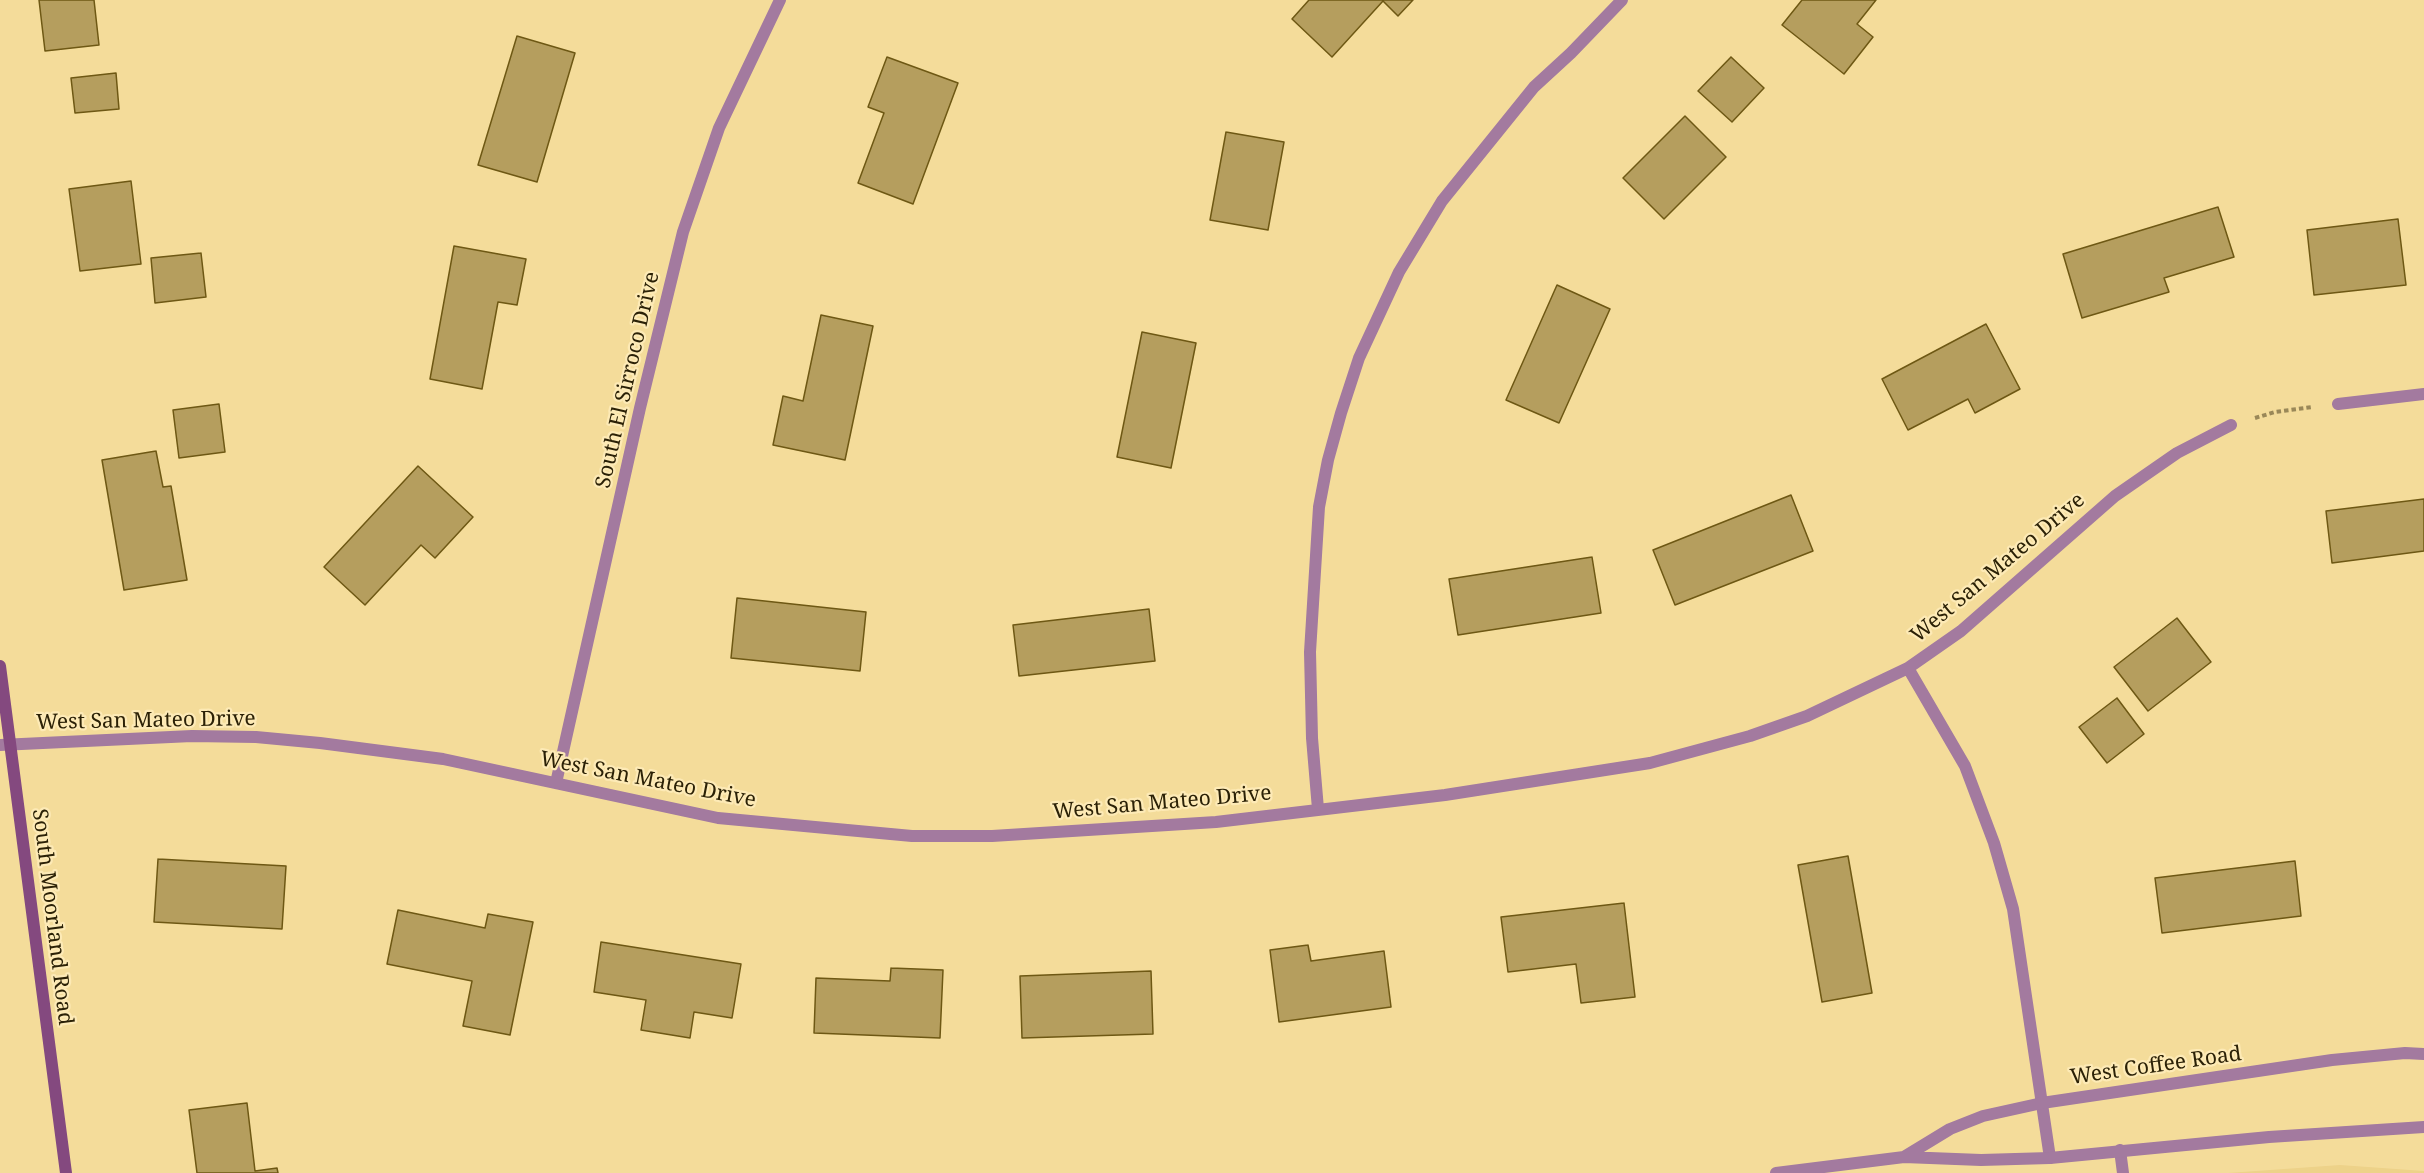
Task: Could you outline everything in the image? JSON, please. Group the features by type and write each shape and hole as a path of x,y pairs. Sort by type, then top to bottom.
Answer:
{"main road":[{"name":"South Moorland Road","path":"0,666 5,745 66,1173"}],"street":[{"name":"South El Sirroco Drive","path":"556,783 640,408 683,232 719,128 780,0"},
{"path":"1318,809 1312,738 1310,652 1319,507 1328,460 1359,358 1399,272 1442,201 1534,87 1571,53 1622,0"},
{"path":"2338,404 2424,394"},
{"name":"West San Mateo Drive","path":"5,745 192,736 256,737 320,743 444,759 718,818 912,836 992,836 1216,822 1445,795 1650,763 1750,736 1807,716 1908,668 1961,631 2115,496 2177,453 2231,425"},
{"path":"1908,668 1965,766 1994,843 2013,909 2050,1158"},
{"name":"West Coffee Road","path":"1904,1157 1950,1129 1972,1120 2042,1103 2332,1060 2405,1053 2424,1054"},
{"name":"West Coffee Road","path":"1776,1173 1904,1157 1981,1160 2050,1158 2269,1137 2424,1127"},
{"path":"2120,1150 2123,1173"}],"path":[{"path":"2231,425 2275,412 2338,404"}],"shaded area":[{"path":"2340,1165 2424,1171 2424,1173 2228,1173"}],"building":[{"path":"39,0 94,0 99,45 45,51"},
{"path":"1309,0 1413,0 1398,16 1383,1 1332,57 1292,19"},
{"path":"1802,0 1876,0 1857,24 1873,37 1844,74 1782,25"},
{"path":"517,36 575,53 537,182 478,165"},
{"path":"887,57 958,83 913,204 858,183 884,113 868,107"},
{"path":"1731,57 1764,88 1732,122 1698,91"},
{"path":"116,73 119,109 75,113 71,78"},
{"path":"1685,116 1726,157 1664,219 1623,178"},
{"path":"1226,132 1284,142 1268,230 1210,220"},
{"path":"131,181 141,264 80,271 69,189"},
{"path":"2218,207 2234,257 2164,278 2169,292 2082,318 2063,254"},
{"path":"2398,219 2406,285 2314,295 2307,230"},
{"path":"454,246 526,259 517,305 498,302 482,389 430,379"},
{"path":"201,253 206,297 155,303 151,258"},
{"path":"1557,285 1610,309 1559,423 1506,400"},
{"path":"821,315 873,326 845,460 773,445 783,396 803,401"},
{"path":"1986,324 2020,389 1975,413 1968,399 1908,430 1882,379"},
{"path":"1142,332 1196,343 1171,468 1117,457"},
{"path":"219,404 225,452 179,458 173,410"},
{"path":"156,451 163,487 171,486 187,580 124,590 102,460"},
{"path":"418,466 473,517 435,558 421,545 365,605 324,567"},
{"path":"1791,495 1813,551 1675,605 1653,550"},
{"path":"2424,499 2424,551 2332,563 2326,511"},
{"path":"1592,557 1601,613 1458,635 1449,579"},
{"path":"737,598 866,612 860,671 731,658"},
{"path":"1149,609 1155,661 1019,676 1013,625"},
{"path":"2177,618 2211,662 2148,711 2114,667"},
{"path":"2117,698 2144,734 2107,763 2079,727"},
{"path":"1848,856 1872,993 1822,1002 1798,865"},
{"path":"158,859 286,866 282,929 154,922"},
{"path":"2295,861 2301,916 2162,933 2155,878"},
{"path":"1624,903 1635,997 1581,1003 1576,964 1508,972 1501,917"},
{"path":"398,910 485,928 488,914 533,922 510,1035 463,1026 472,981 387,964"},
{"path":"601,942 741,964 732,1018 694,1012 690,1038 641,1030 646,1000 594,992"},
{"path":"1308,945 1311,961 1384,951 1391,1007 1279,1022 1270,950"},
{"path":"891,968 943,970 940,1038 814,1033 816,978 890,981"},
{"path":"1151,971 1153,1034 1022,1038 1020,976"},
{"path":"247,1103 255,1171 277,1168 278,1173 197,1173 189,1110"}]}
